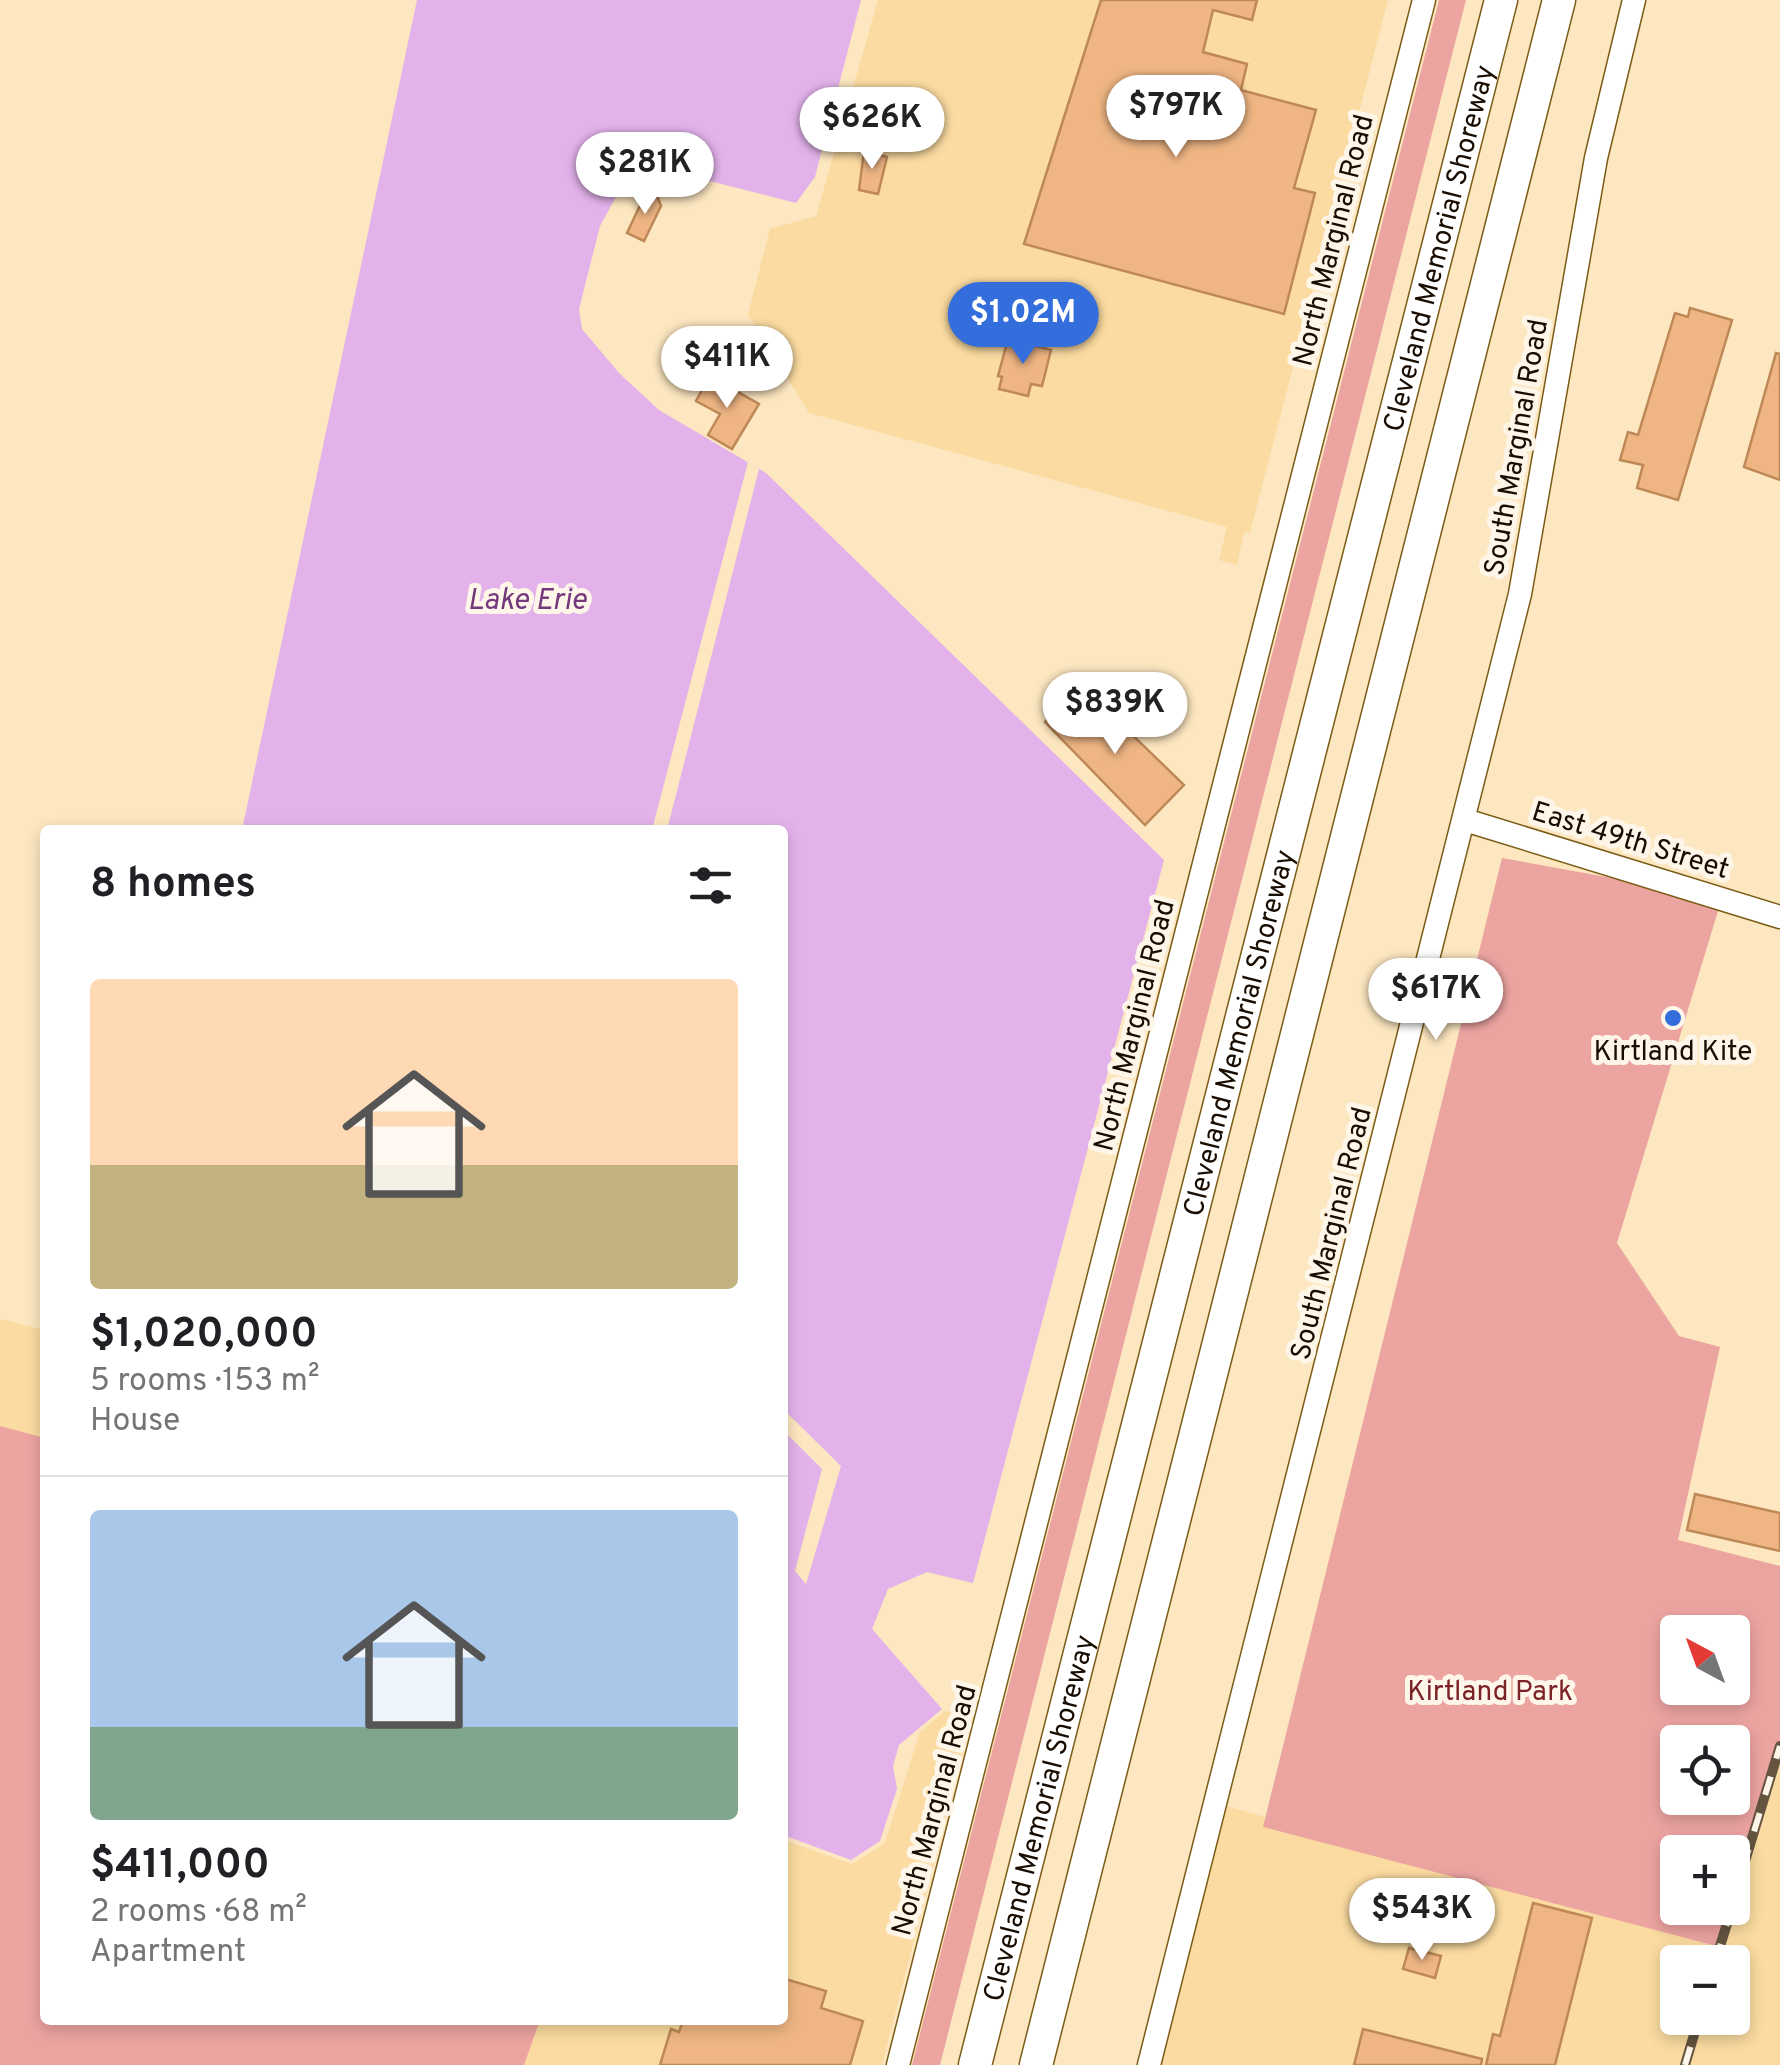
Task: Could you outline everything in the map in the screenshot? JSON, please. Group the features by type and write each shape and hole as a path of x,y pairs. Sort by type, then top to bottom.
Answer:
{"highway":[{"name":"Cleveland Memorial Shoreway","path":"975,2065 1501,0"},
{"name":"Cleveland Memorial Shoreway","path":"1035,2065 1558,0"}],"street":[{"name":"North Marginal Road","path":"898,2065 1424,0"},
{"name":"South Marginal Road","path":"1149,2065 1520,594 1592,176 1634,0"},
{"name":"East 49th Street","path":"1465,820 1780,916"}],"shaded area":[{"path":"878,0 1388,0 1250,533 1244,532 1237,565 1219,560 1227,527 809,413 748,314 770,229 816,216"},
{"path":"0,1319 40,1329 40,2025 788,2025 788,1842 852,1864 885,1843 920,1732 945,1711 971,1718 882,2065 0,2065"},
{"path":"1780,1746 1780,2065 1149,2065 1216,1803 1712,1945 1660,1945 1660,2035 1750,2035 1750,1945 1720,1945 1726,1925 1750,1925 1750,1845"}],"green space":[{"path":"1439,0 1466,0 940,2065 912,2065"},
{"name":"Kirtland Park","path":"1502,858 1722,898 1617,1243 1679,1336 1720,1347 1678,1540 1780,1566 1780,1746 1750,1847 1750,1835 1660,1835 1660,1925 1727,1925 1721,1945 1263,1827"},
{"path":"0,1426 40,1437 40,2025 538,2025 524,2065 0,2065"}],"water":[{"name":"Lake Erie","path":"417,0 861,0 815,177 796,203 674,172 650,170 633,177 617,195 600,226 579,309 582,329 619,373 659,410 766,473 1164,860 973,1583 927,1572 888,1589 872,1629 942,1709 899,1745 893,1766 897,1789 880,1841 851,1860 788,1837 788,825 243,825"}],"pier":[{"path":"748,462 759,469 668,825 653,825"},
{"path":"788,1414 841,1466 806,1584 795,1571 822,1469 788,1435"}],"building":[{"path":"1101,0 1257,0 1252,20 1213,10 1203,52 1247,64 1241,90 1316,110 1294,188 1315,193 1284,314 1024,244"},
{"path":"864,151 887,157 878,194 859,190"},
{"path":"656,193 661,206 644,241 627,233 644,197"},
{"path":"1690,308 1732,320 1678,500 1637,488 1643,465 1620,460 1628,432 1638,435 1675,313 1688,317"},
{"path":"1008,339 1051,350 1042,386 1031,384 1028,396 999,389 1002,377 998,376"},
{"path":"1776,353 1780,354 1780,480 1744,467"},
{"path":"710,376 759,404 732,449 708,435 720,414 696,401"},
{"path":"1076,689 1110,723 1116,719 1184,785 1145,825 1045,722"},
{"path":"1695,1494 1780,1513 1780,1551 1687,1530"},
{"path":"1533,1903 1592,1918 1555,2065 1486,2065 1493,2034 1500,2036"},
{"path":"1409,1948 1441,1956 1435,1978 1403,1969"},
{"path":"788,1980 826,1991 821,2008 863,2021 850,2065 660,2065 671,2029 679,2032 681,2025 788,2025"},
{"path":"1363,2029 1482,2059 1481,2065 1354,2065"}],"railway":[{"path":"1750,1845 1780,1746"},
{"path":"1720,1945 1727,1925"},
{"path":"1685,2065 1694,2035"}],"place":[{"name":"Kirtland Kite","path":"1673,1018"}]}
